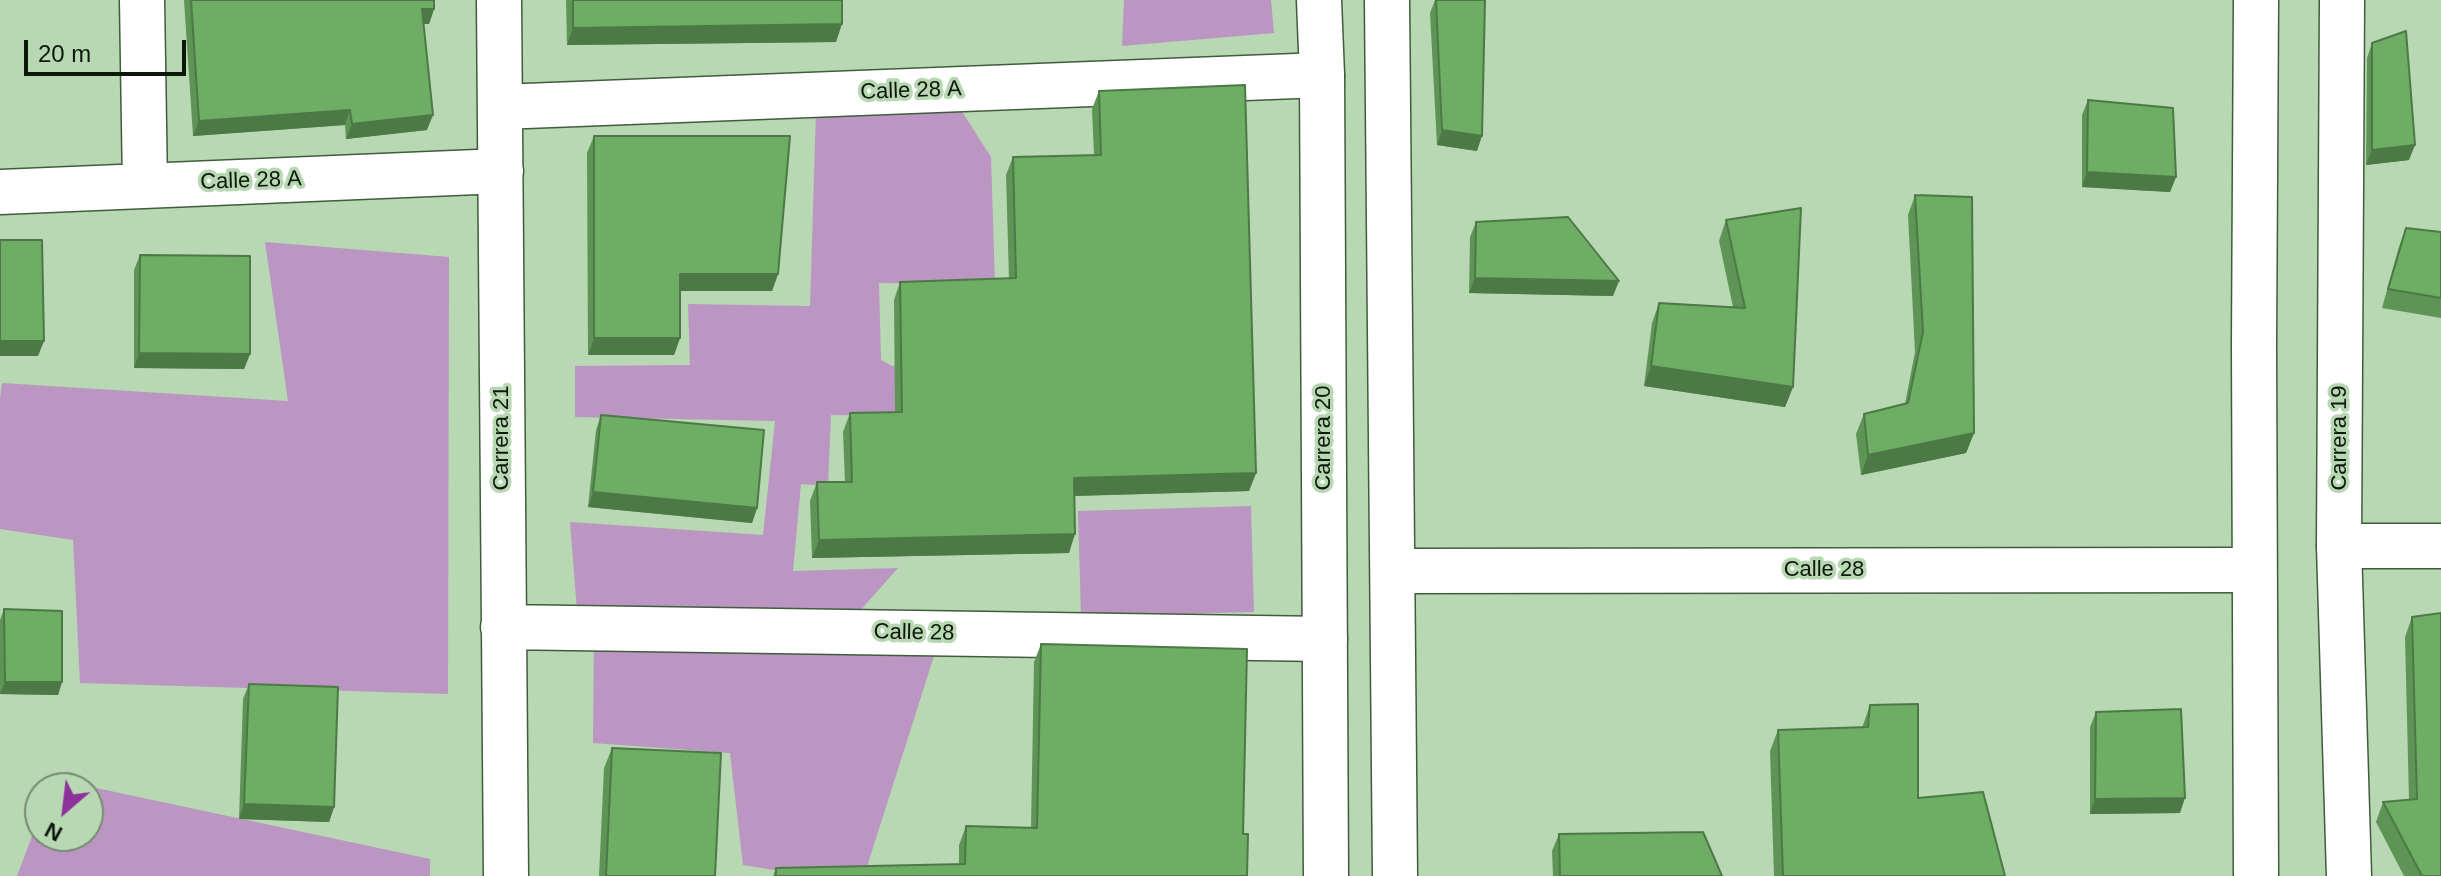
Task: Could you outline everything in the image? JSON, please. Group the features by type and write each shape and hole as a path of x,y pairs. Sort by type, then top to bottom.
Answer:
{"street":[{"path":"142,0 145,186"},
{"name":"Carrera 21","path":"499,0 506,876"},
{"name":"Carrera 20","path":"1319,0 1322,75 1326,876"},
{"path":"1387,0 1395,876"},
{"path":"2256,0 2256,876"},
{"name":"Carrera 19","path":"2342,0 2339,546 2349,876"},
{"name":"Calle 28 A","path":"500,107 1322,75"},
{"name":"Calle 28 A","path":"0,192 501,171"},
{"path":"2339,546 2441,546"},
{"name":"Calle 28","path":"1393,571 2254,570"},
{"name":"Calle 28","path":"503,627 1325,639"}],"shaded area":[{"path":"1124,0 1271,0 1274,33 1122,46"},
{"path":"961,110 991,157 995,285 879,283 881,360 892,366 986,363 991,417 831,415 828,486 801,484 793,571 898,568 850,622 578,623 570,522 763,535 775,421 575,417 575,366 690,365 688,304 810,306 816,111"},
{"path":"265,242 449,257 448,694 80,683 73,540 0,529 2,383 288,401"},
{"path":"1251,506 1254,612 1081,616 1078,511"},
{"path":"594,632 934,656 864,876 812,876 743,865 730,753 593,743"},
{"path":"104,790 430,859 430,876 17,876 26,852 104,852"}],"building":[{"path":"191,0 434,0 434,9 422,9 433,115 352,124 350,110 199,121"},
{"path":"573,0 842,0 842,24 573,28"},
{"path":"1436,0 1485,0 1482,136 1442,130"},
{"path":"2406,31 2415,145 2372,150 2372,43"},
{"path":"1245,85 1256,473 1074,478 1075,534 819,540 817,482 852,482 850,413 902,412 900,282 1016,278 1013,157 1101,155 1099,91"},
{"path":"2088,100 2173,108 2176,177 2087,172"},
{"path":"594,136 790,136 778,274 680,274 680,338 594,338"},
{"path":"1915,195 1972,197 1974,433 1868,455 1864,414 1908,403 1923,332"},
{"path":"1801,208 1793,387 1651,366 1659,303 1745,308 1726,220"},
{"path":"1568,217 1619,281 1475,278 1476,222"},
{"path":"2406,228 2441,232 2441,298 2388,289"},
{"path":"0,240 42,240 44,341 0,341"},
{"path":"140,255 250,256 250,354 139,353"},
{"path":"601,415 764,430 757,508 593,492"},
{"path":"4,609 62,611 62,682 5,682"},
{"path":"2441,613 2441,876 2422,876 2383,802 2417,799 2412,617"},
{"path":"1041,644 1247,649 1243,834 1248,834 1247,876 776,876 776,868 965,864 966,826 1037,828"},
{"path":"249,684 338,687 334,807 244,804"},
{"path":"1918,704 1918,798 1983,792 2005,876 1783,876 1778,730 1868,727 1870,705"},
{"path":"2181,709 2185,798 2095,799 2096,712"},
{"path":"612,748 721,753 715,876 606,876"},
{"path":"1703,832 1722,876 1560,876 1559,834"}]}
